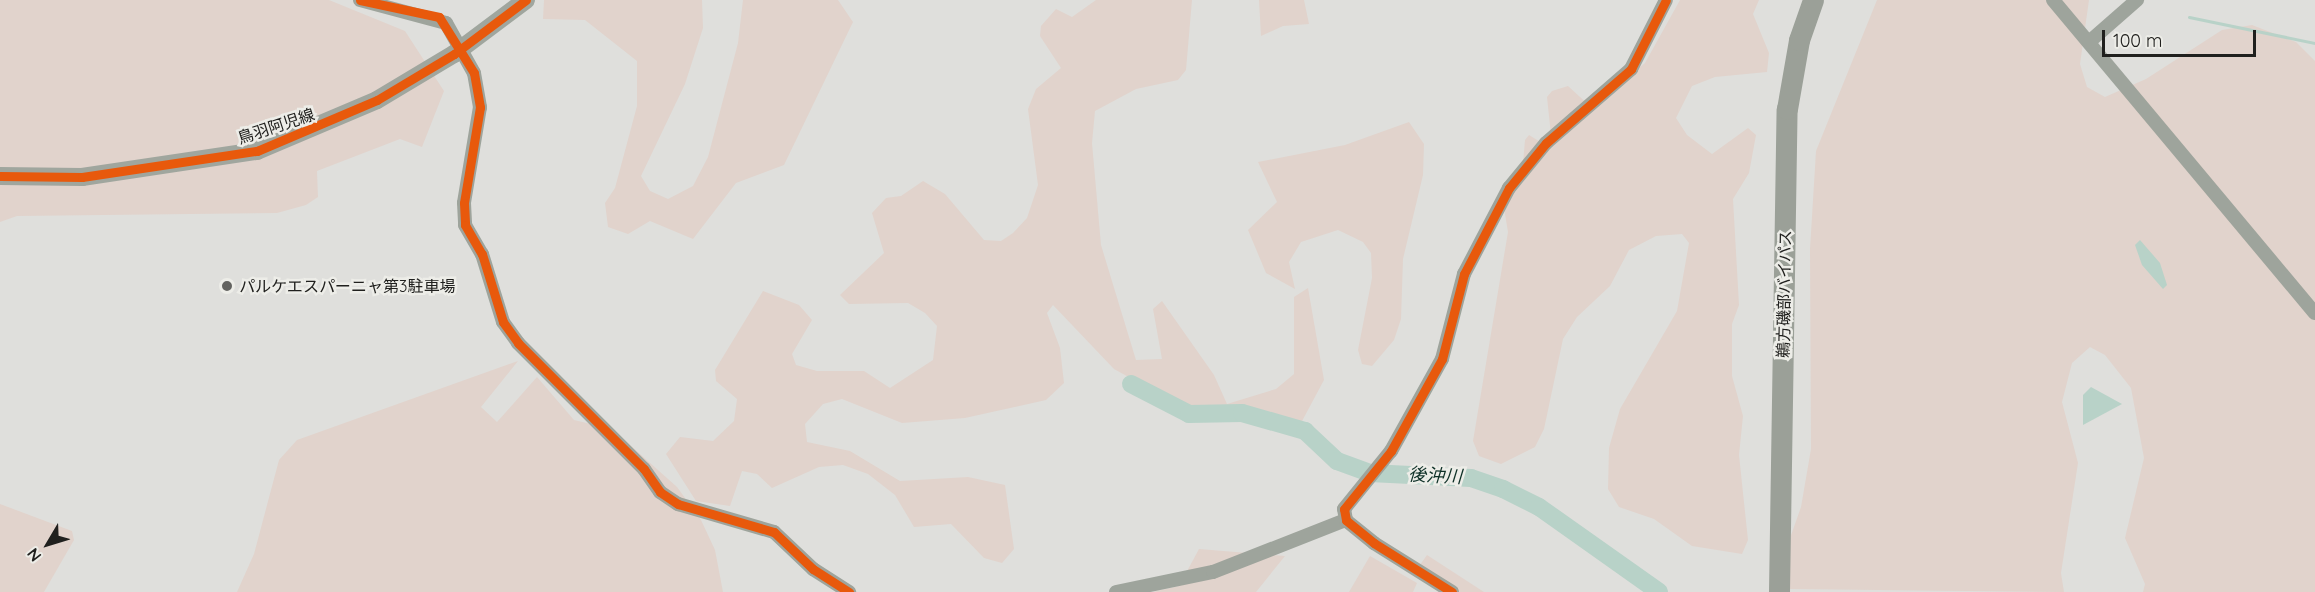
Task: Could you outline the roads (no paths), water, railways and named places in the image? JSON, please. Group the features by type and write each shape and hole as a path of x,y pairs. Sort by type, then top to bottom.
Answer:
{"highway":[{"name":"鵜方磯部バイパス","path":"1779,592 1787,109 1799,40 1813,0"}],"main road":[{"name":"鳥羽阿児線","path":"0,176 82,177 257,151 377,100 454,54 526,0"}],"street":[{"path":"360,0 446,23 474,73 480,107 465,225 483,254 503,322 518,344 637,461 660,492 678,504 774,532 813,569 849,592"},
{"path":"1346,520 1349,499 1391,451 1442,359 1464,273 1509,188 1546,143 1631,69 1666,0"},
{"path":"2053,0 2315,313"},
{"path":"2089,42 2138,0"},
{"path":"1116,592 1213,572 1346,520"},
{"path":"1346,520 1452,592"}],"waterway":[{"path":"2189,17 2315,43"},
{"name":"後沖川","path":"1131,384 1189,414 1242,413 1305,431 1337,461 1370,473 1471,478 1503,489 1539,507 1659,592"}],"place":[{"name":"パルケエスパーニャ第3駐車場","path":"227,286"}]}
